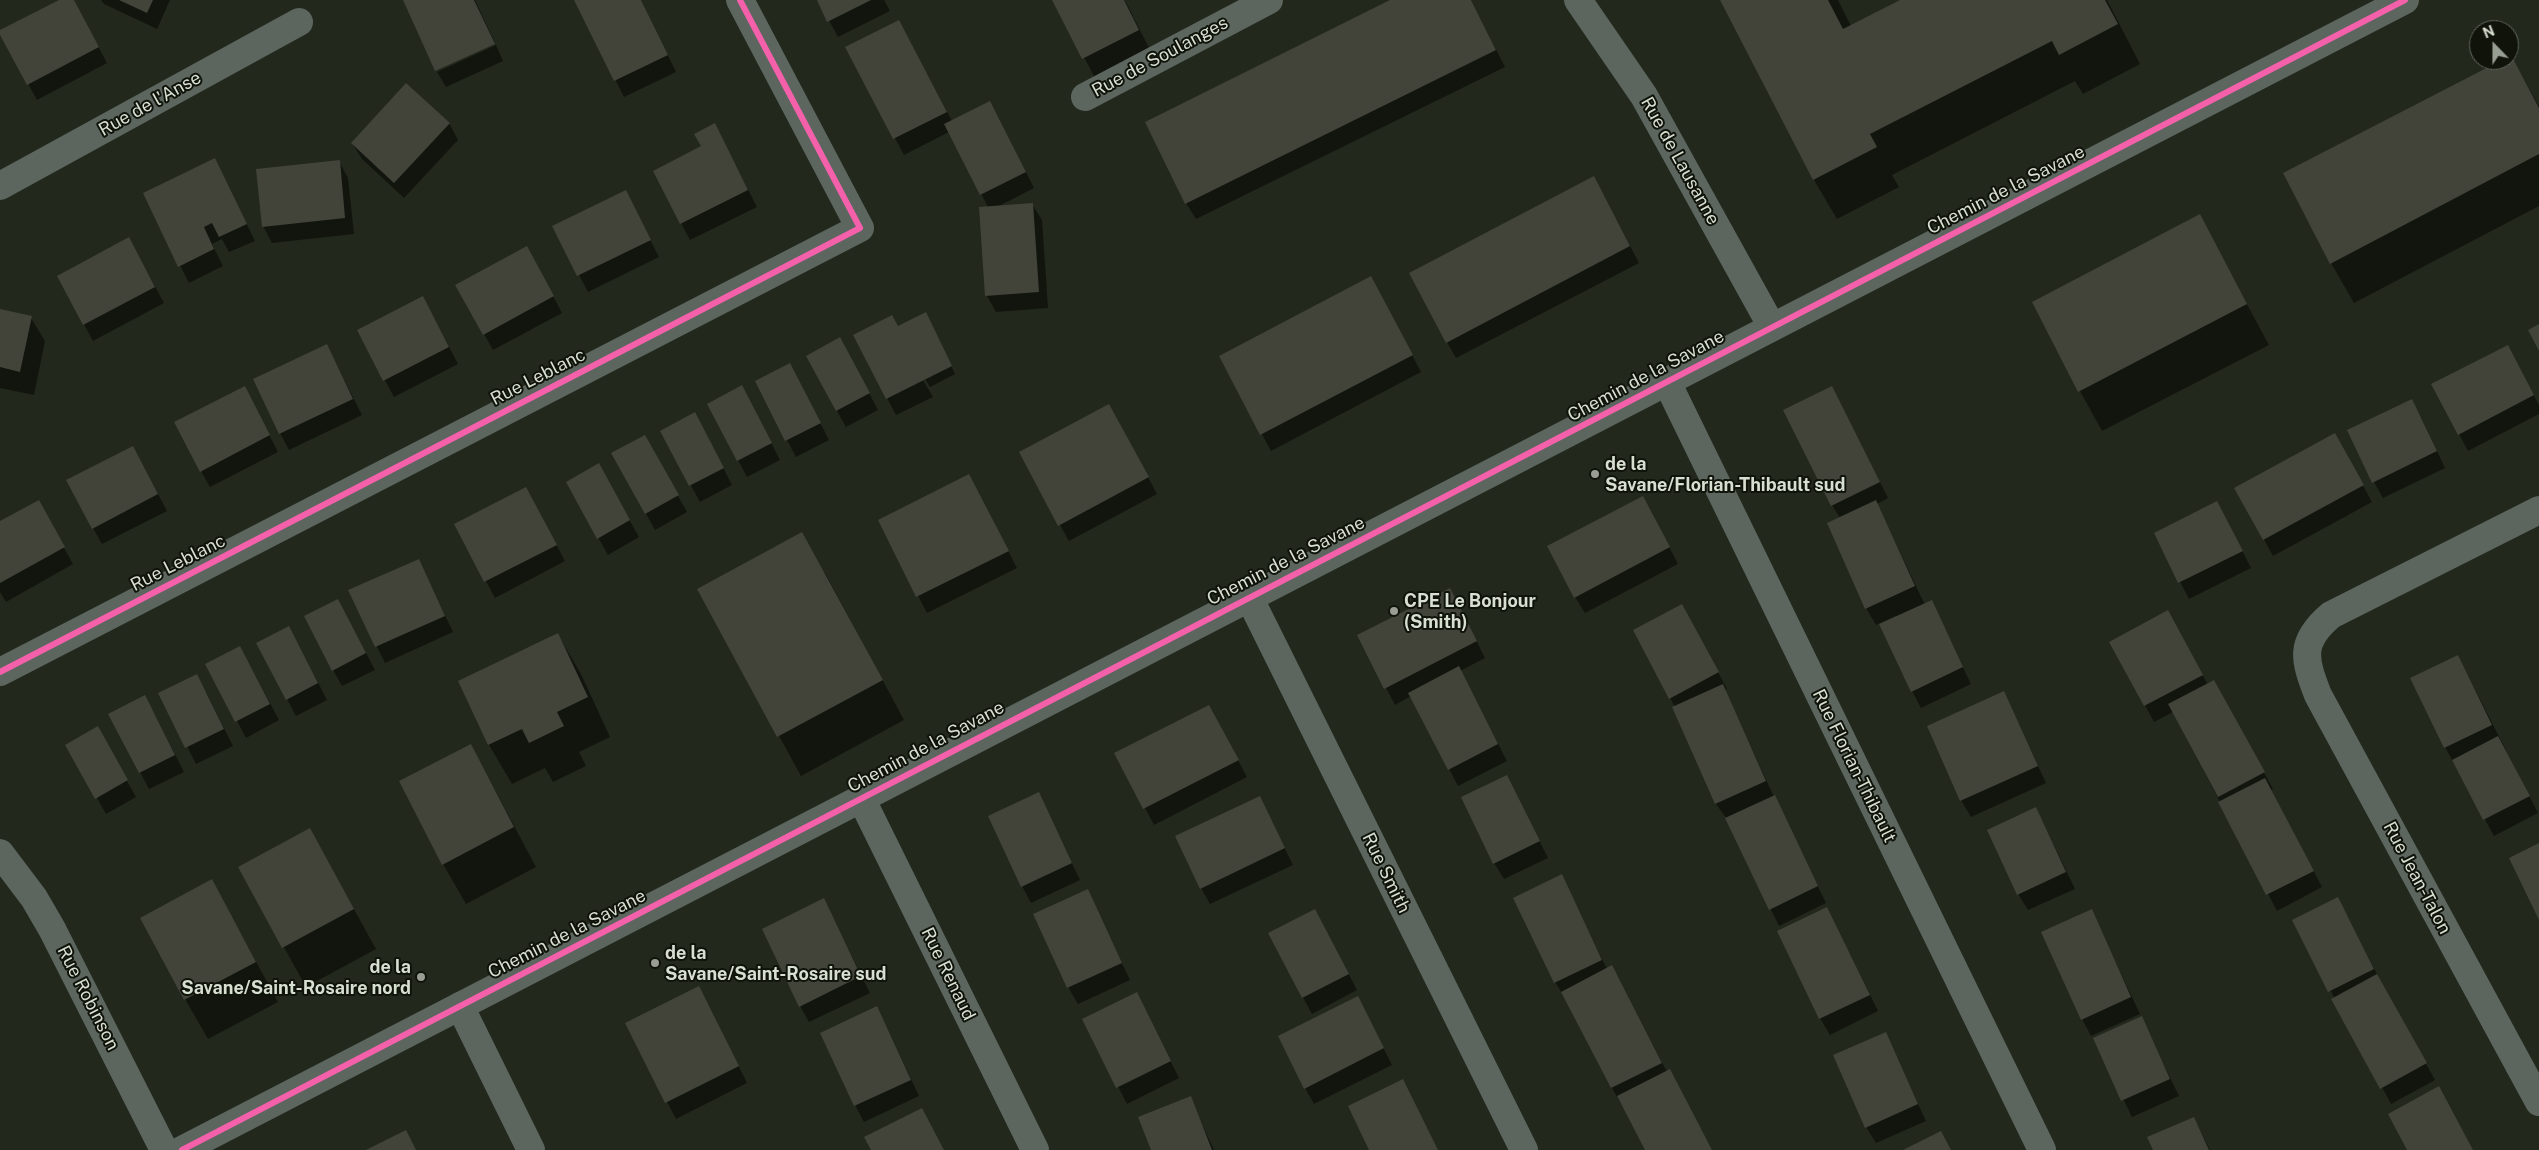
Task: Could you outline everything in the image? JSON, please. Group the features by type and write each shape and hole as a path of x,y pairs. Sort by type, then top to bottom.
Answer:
{"street":[{"name":"Rue Leblanc","path":"0,672 860,228 740,0"},
{"name":"Rue de Soulanges","path":"1085,97 1231,9 1270,0"},
{"name":"Rue de Lausanne","path":"1578,0 1654,112 1772,327"},
{"name":"Chemin de la Savane","path":"182,1150 2405,0"},
{"name":"Rue de l'Anse","path":"0,186 299,22"},
{"name":"Rue Florian-Thibault","path":"1667,382 2042,1150"},
{"name":"Rue Jean-Talon","path":"2539,510 2331,615 2316,628 2307,649 2309,671 2318,695 2539,1102"},
{"name":"Rue Smith","path":"1249,597 1524,1150"},
{"name":"Rue Renaud","path":"862,798 1035,1150"},
{"name":"Rue Robinson","path":"0,853 34,898 52,929 164,1150"},
{"path":"460,1006 531,1150"}],"building":[{"path":"59,0 74,0 99,47 27,85 0,35 0,30"},
{"path":"119,0 153,0 147,13"},
{"path":"403,0 474,0 495,44 435,71"},
{"path":"574,0 641,0 668,55 614,81"},
{"path":"817,0 871,0 827,22"},
{"path":"1052,0 1124,0 1139,30 1082,59"},
{"path":"1390,0 1471,0 1496,50 1185,204 1145,122"},
{"path":"1720,0 1828,0 1843,29 1900,0 2105,0 2118,24 2059,55 2052,41 1870,134 1877,147 1813,180"},
{"path":"899,20 947,112 893,139 845,47"},
{"path":"2483,70 2519,70 2539,108 2539,154 2330,264 2283,173"},
{"path":"406,83 450,123 394,183 351,143"},
{"path":"990,101 1026,172 980,195 944,124"},
{"path":"715,123 748,190 680,224 653,171 701,146 694,134"},
{"path":"215,158 247,224 219,237 212,223 204,227 214,249 178,267 143,193"},
{"path":"340,160 345,218 262,227 256,169"},
{"path":"1594,176 1630,246 1446,343 1409,273"},
{"path":"626,190 651,240 577,276 552,226"},
{"path":"1033,203 1039,292 985,296 979,207"},
{"path":"2200,214 2247,304 2078,392 2032,302"},
{"path":"129,237 155,287 83,325 57,276"},
{"path":"527,246 554,296 483,335 455,285"},
{"path":"1371,276 1413,355 1260,435 1219,356"},
{"path":"423,296 449,347 383,381 357,330"},
{"path":"0,309 32,316 20,372 0,367"},
{"path":"926,312 952,366 886,399 853,335 892,315 898,326"},
{"path":"2539,324 2539,351 2528,330"},
{"path":"840,337 870,393 836,411 806,356"},
{"path":"327,344 353,399 279,434 253,379"},
{"path":"2508,345 2534,395 2458,435 2431,384"},
{"path":"790,363 821,423 785,441 755,381"},
{"path":"742,385 772,443 737,461 707,404"},
{"path":"245,386 270,435 200,472 174,422"},
{"path":"1832,386 1880,482 1831,506 1783,410"},
{"path":"2412,399 2437,451 2372,483 2347,430"},
{"path":"1109,404 1149,477 1058,526 1019,452"},
{"path":"695,412 724,468 689,486 660,431"},
{"path":"2335,433 2364,485 2263,540 2234,488"},
{"path":"645,435 679,495 645,514 611,453"},
{"path":"133,446 158,494 92,529 66,480"},
{"path":"599,463 630,520 597,539 566,482"},
{"path":"969,474 1009,551 916,597 878,520"},
{"path":"526,487 557,545 484,582 454,524"},
{"path":"1643,496 1670,547 1574,598 1547,546"},
{"path":"39,500 65,547 0,583 0,521"},
{"path":"1876,500 1915,586 1865,609 1827,523"},
{"path":"2217,501 2243,551 2178,583 2154,533"},
{"path":"802,532 883,680 777,737 697,589"},
{"path":"419,559 445,616 375,647 348,590"},
{"path":"1450,588 1477,641 1384,689 1357,635"},
{"path":"338,599 366,653 332,671 304,616"},
{"path":"1932,600 1963,667 1911,692 1879,624"},
{"path":"1682,604 1719,672 1669,699 1633,630"},
{"path":"2168,610 2203,675 2144,706 2109,642"},
{"path":"289,626 318,683 286,700 256,643"},
{"path":"558,633 588,697 557,712 564,726 529,743 522,729 488,745 458,681"},
{"path":"240,646 270,704 235,722 205,664"},
{"path":"2458,655 2492,725 2444,748 2410,678"},
{"path":"1459,666 1498,744 1448,770 1408,693"},
{"path":"197,674 224,729 185,748 158,693"},
{"path":"2214,680 2265,772 2218,797 2168,704"},
{"path":"1723,684 1766,781 1715,804 1672,707"},
{"path":"2004,691 2038,766 1960,801 1927,726"},
{"path":"145,695 175,755 139,773 108,714"},
{"path":"1209,705 1239,760 1143,809 1114,753"},
{"path":"98,726 128,780 95,799 65,745"},
{"path":"2498,736 2530,796 2483,820 2452,760"},
{"path":"471,744 514,827 442,865 399,781"},
{"path":"1507,775 1540,841 1493,864 1461,797"},
{"path":"2265,778 2314,871 2266,895 2218,802"},
{"path":"1039,792 1072,863 1021,887 988,816"},
{"path":"1775,795 1818,886 1769,910 1725,818"},
{"path":"1260,796 1285,848 1200,889 1175,836"},
{"path":"2036,807 2066,872 2017,895 1987,830"},
{"path":"310,828 354,909 282,948 238,867"},
{"path":"2539,843 2539,920 2509,858"},
{"path":"1562,874 1602,960 1554,983 1513,898"},
{"path":"212,879 256,962 184,1000 140,918"},
{"path":"1088,889 1122,963 1067,988 1033,914"},
{"path":"2338,897 2374,969 2328,992 2292,920"},
{"path":"824,898 861,976 799,1007 762,929"},
{"path":"1827,907 1870,995 1819,1019 1777,931"},
{"path":"1315,909 1349,974 1302,998 1268,933"},
{"path":"2092,909 2131,997 2081,1020 2041,932"},
{"path":"1612,965 1662,1063 1611,1088 1561,992"},
{"path":"2377,974 2427,1063 2380,1089 2331,999"},
{"path":"699,986 739,1066 665,1103 625,1023"},
{"path":"1137,992 1171,1061 1116,1088 1082,1019"},
{"path":"1358,996 1384,1048 1304,1089 1278,1036"},
{"path":"877,1006 911,1080 854,1106 820,1033"},
{"path":"2142,1016 2170,1079 2121,1101 2093,1038"},
{"path":"1886,1032 1918,1104 1865,1128 1833,1055"},
{"path":"1670,1069 1712,1150 1645,1150 1617,1096"},
{"path":"1403,1079 1438,1150 1369,1150 1348,1106"},
{"path":"2439,1086 2473,1150 2407,1150 2388,1114"},
{"path":"1191,1096 1212,1150 1151,1150 1138,1117"},
{"path":"922,1108 944,1150 871,1150 864,1137"},
{"path":"2194,1117 2209,1150 2153,1150 2147,1137"},
{"path":"406,1130 416,1150 366,1150"},
{"path":"1941,1131 1951,1150 1903,1150"}],"cycle path":[{"path":"0,672 860,228 740,0"},
{"path":"182,1150 2405,0"}],"place":[{"name":"de la Savane/Florian-Thibault sud","path":"1595,474"},
{"name":"CPE Le Bonjour (Smith)","path":"1394,611"},
{"name":"de la Savane/Saint-Rosaire sud","path":"655,963"},
{"name":"de la Savane/Saint-Rosaire nord","path":"421,977"}]}
